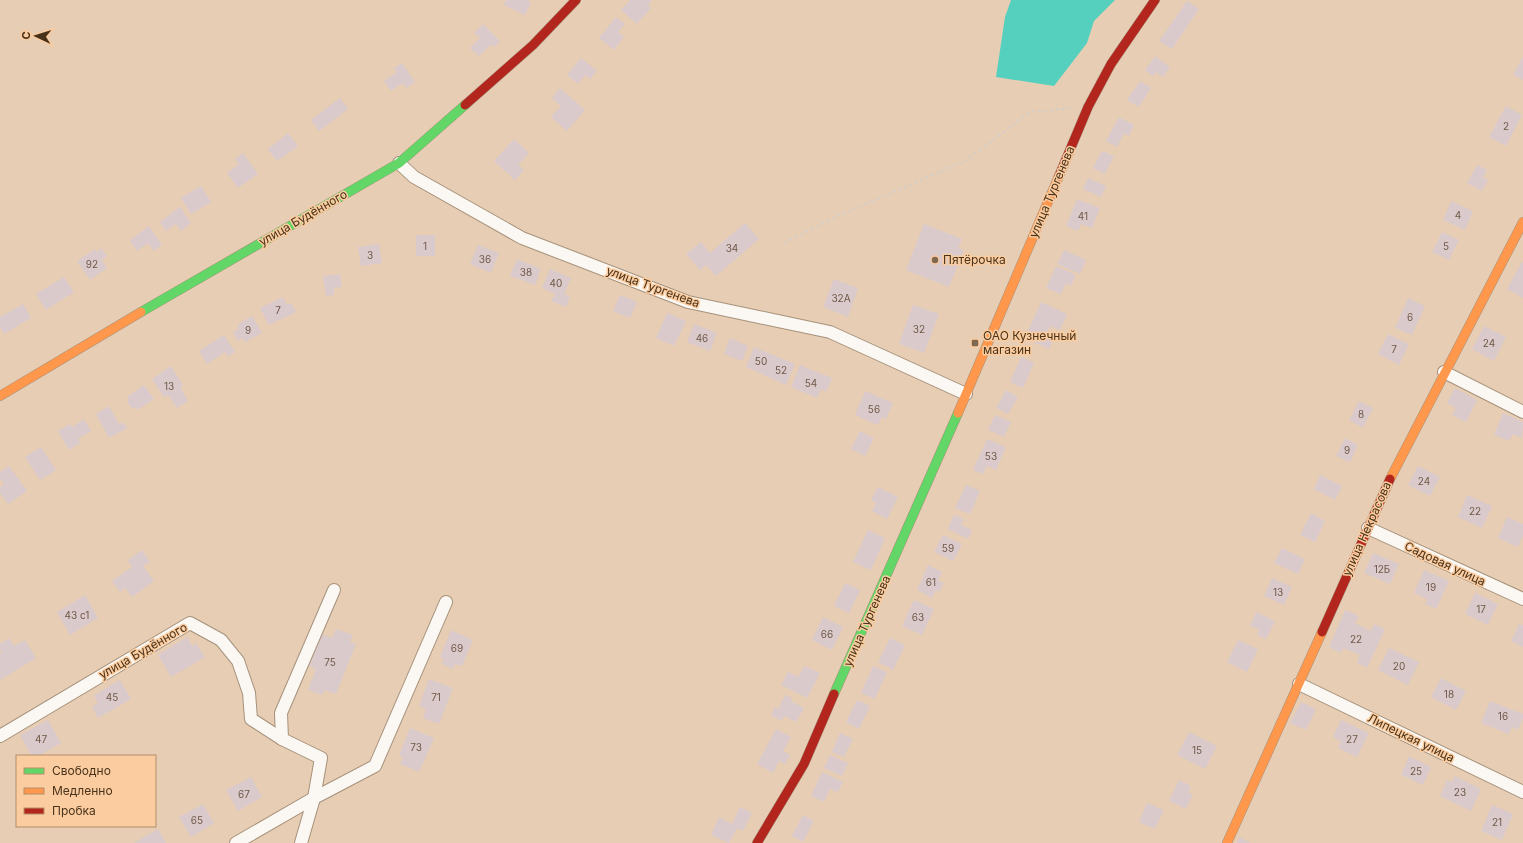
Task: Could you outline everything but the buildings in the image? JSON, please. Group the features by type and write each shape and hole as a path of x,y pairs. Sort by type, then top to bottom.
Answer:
{"street":[{"name":"улица Будённого","path":"0,396 219,266 399,163 532,45 576,0"},
{"name":"улица Тургенева","path":"757,843 804,764 966,394 1088,107 1111,64 1155,0"},
{"name":"улица Тургенева","path":"399,163 414,177 522,238 688,302 830,332 966,394"},
{"name":"улица Некрасова","path":"1227,843 1396,464 1523,222"},
{"path":"1444,372 1523,412"},
{"name":"Садовая улица","path":"1368,528 1523,599"},
{"path":"282,739 281,713 334,590"},
{"path":"236,843 314,798 375,766 446,602"},
{"name":"улица Будённого","path":"0,736 190,623 221,640 238,661 249,694 251,719 282,739 321,758 314,798 301,843"},
{"name":"Липецкая улица","path":"1299,684 1523,792"}],"path":[{"path":"784,243 842,214 965,161 1030,112 1088,107"}],"water":[{"path":"1011,0 1115,0 1094,21 1087,43 1054,86 996,77 1005,17"}],"traffic: fast":[{"path":"141,312 399,163 465,105"},
{"path":"834,694 958,413"}],"traffic: slow":[{"path":"958,413 1059,176"},
{"path":"1390,479 1523,222"},
{"path":"0,396 141,312"},
{"path":"1227,843 1322,632"}],"traffic: jam":[{"path":"465,105 533,45 576,0"},
{"path":"1059,176 1088,107 1111,64 1155,0"},
{"path":"1322,632 1390,479"},
{"path":"757,843 804,764 834,694"}],"place":[{"name":"Пятёрочка","path":"935,260"},
{"name":"ОАО Кузнечный магазин","path":"975,343"}]}
